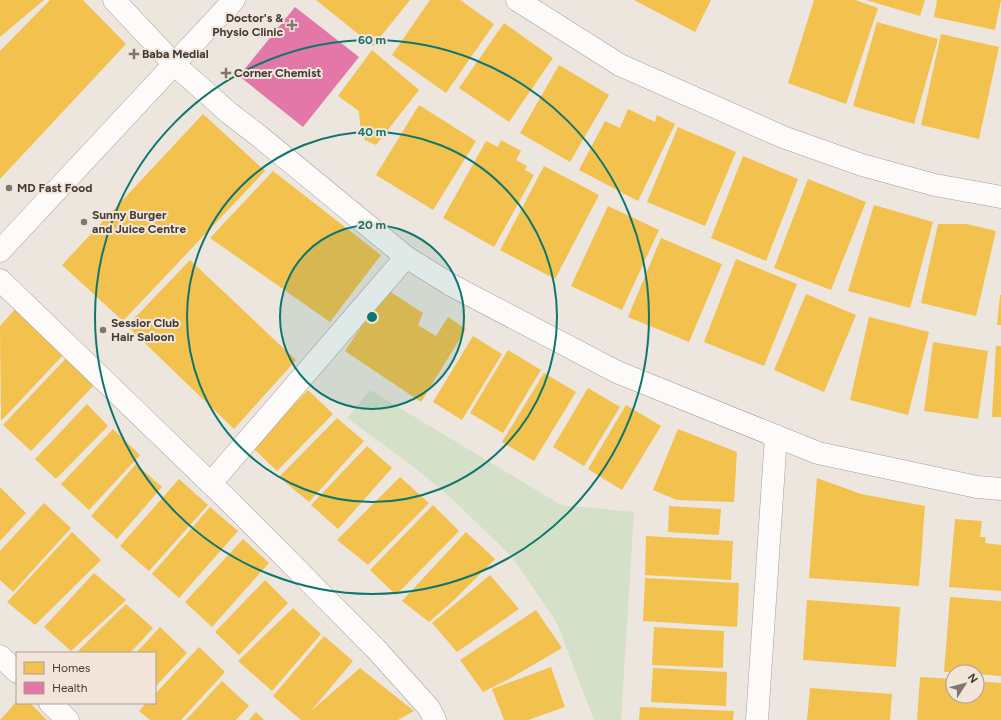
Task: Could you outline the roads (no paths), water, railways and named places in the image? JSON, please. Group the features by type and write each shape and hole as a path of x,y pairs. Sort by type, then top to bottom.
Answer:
{"street":[{"path":"114,0 174,64 229,113 406,257 451,285 617,372 818,453 977,487 1001,489"},
{"path":"0,251 234,0"},
{"path":"517,0 620,65 783,136 869,167 935,185 1001,197"},
{"path":"210,483 406,257"},
{"path":"0,280 210,483 375,648 429,708 435,720"},
{"path":"757,720 776,436"},
{"path":"0,657 16,671"},
{"path":"51,704 68,720"}],"place":[{"name":"Doctor's & Physio Clinic","path":"292,25"},
{"name":"Baba Medial","path":"134,54"},
{"name":"Corner Chemist","path":"226,73"},
{"name":"MD Fast Food","path":"9,188"},
{"name":"Sunny Burger and Juice Centre","path":"84,222"},
{"name":"Sessior Club Hair Saloon","path":"103,330"}]}
